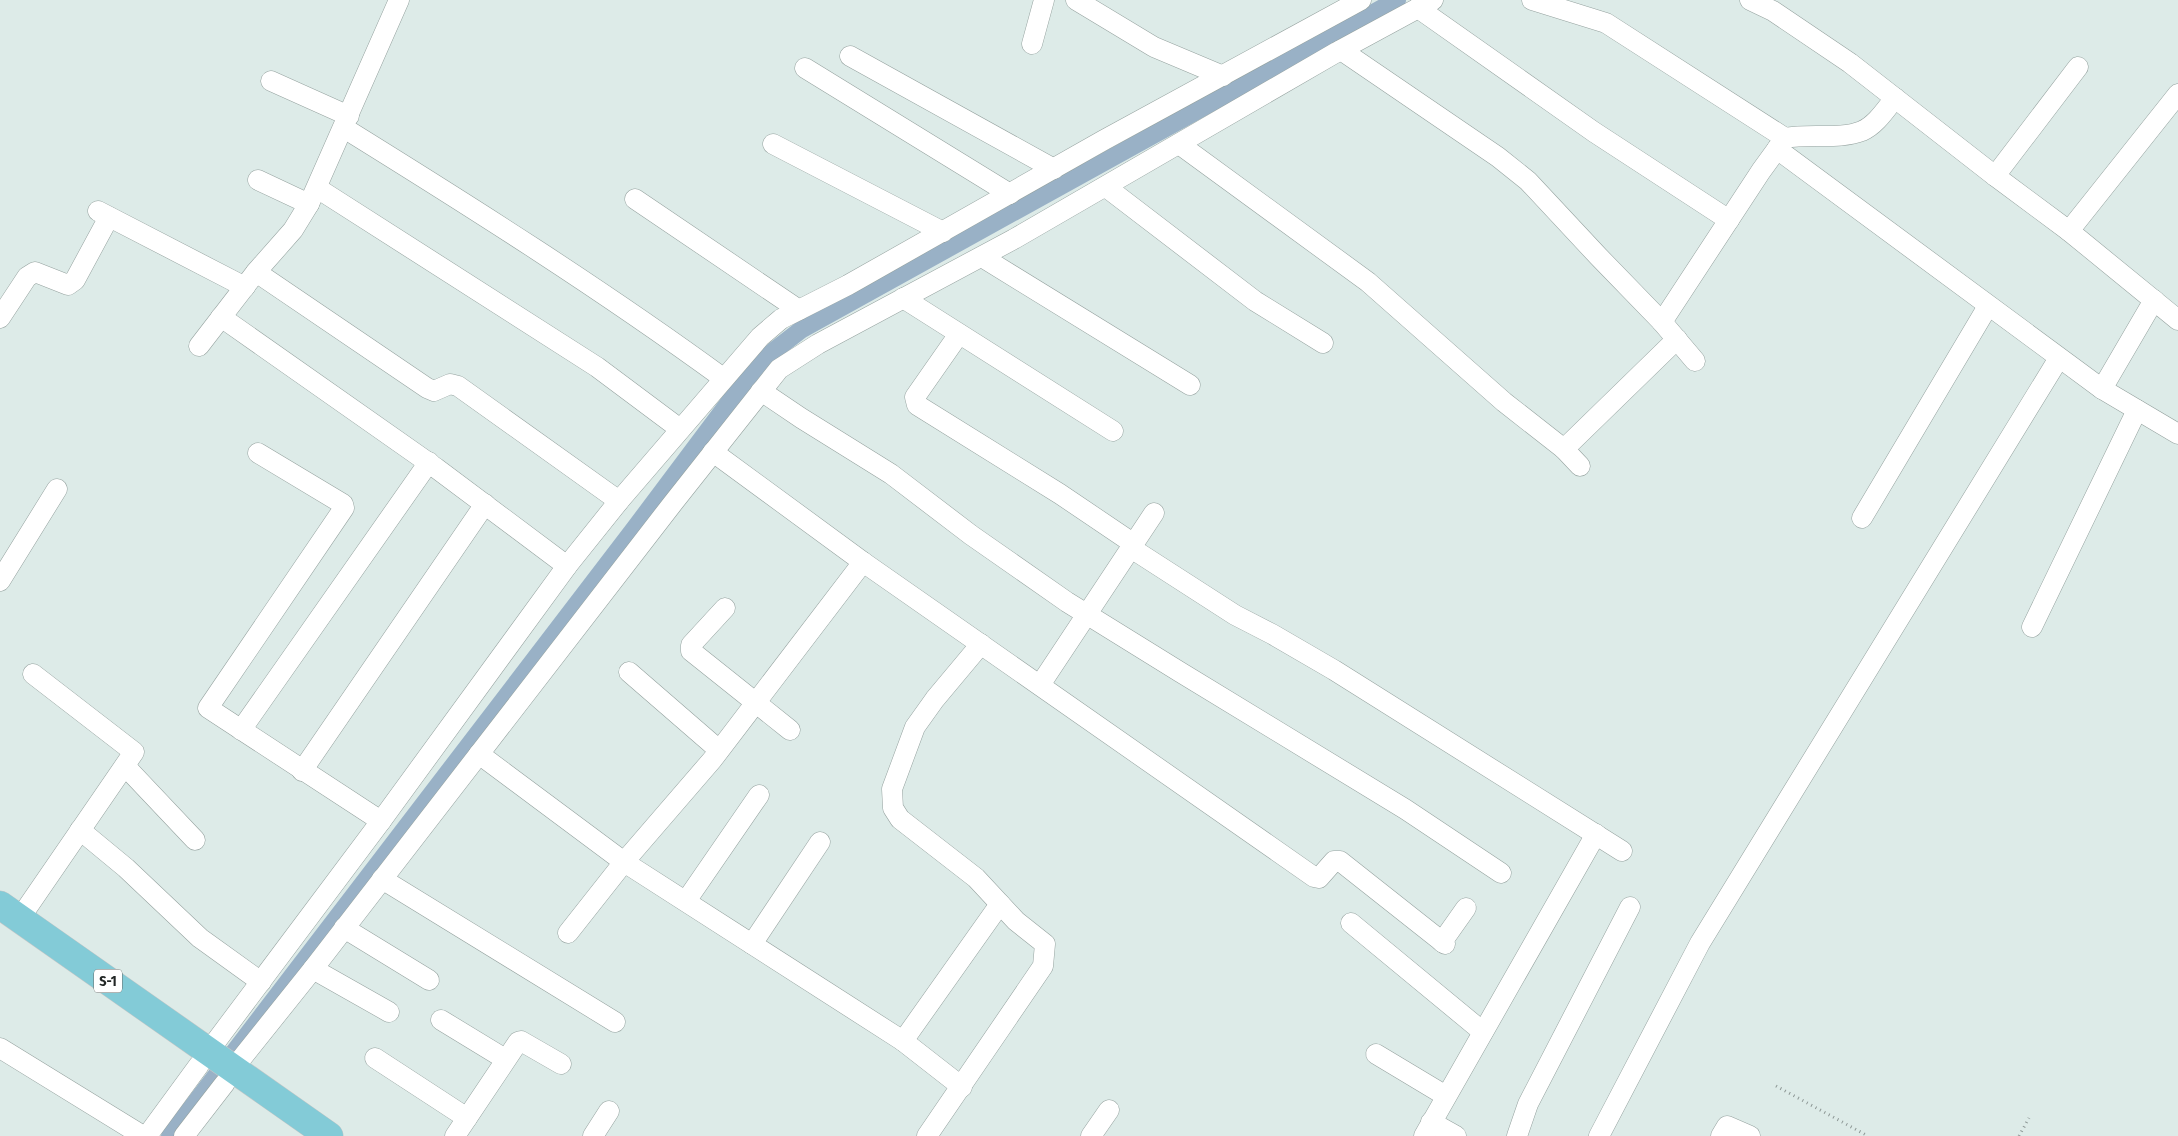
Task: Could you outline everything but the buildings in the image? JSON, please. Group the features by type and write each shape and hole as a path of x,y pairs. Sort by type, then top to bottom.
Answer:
{"main road":[{"name":"S-1","path":"7,917 214,1066 301,1136"},
{"name":"S-1","path":"214,1066 329,1136"}],"street":[{"path":"199,346 293,230 313,196 399,0"},
{"path":"1032,44 1044,0"},
{"path":"1076,0 1154,47 1223,76"},
{"path":"184,1136 214,1066 261,982 567,566 680,429 760,337 782,319 848,285 1361,0"},
{"path":"1532,0 1606,23 1781,144 1988,306 2102,389 2178,434"},
{"path":"1750,0 1773,12 1850,63 1994,176 2069,231 2178,320"},
{"path":"147,1136 214,1066 313,969 779,369 818,344 982,257 1341,50 1425,4 1594,132 1729,220"},
{"path":"1341,50 1498,157 1528,181 1662,322 1695,361"},
{"path":"850,56 1054,169"},
{"path":"1994,176 2078,67"},
{"path":"805,68 1010,194"},
{"path":"271,80 347,122 680,346 723,378"},
{"path":"2069,231 2178,94"},
{"path":"1662,322 1781,144 1801,135 1848,134 1863,130 1878,118 1894,98"},
{"path":"773,144 943,232"},
{"path":"1179,144 1368,282 1504,402 1564,449 1580,466"},
{"path":"258,180 313,196 597,367 680,429"},
{"path":"1106,186 1255,301 1323,343"},
{"path":"635,199 799,310"},
{"path":"0,318 27,277 35,272 68,285 75,280 103,214 251,280 427,388 434,391 450,384 458,386 619,502"},
{"path":"982,257 1190,385"},
{"path":"904,298 1113,431"},
{"path":"2102,389 2154,300"},
{"path":"1862,518 1988,306"},
{"path":"221,317 428,462 567,566"},
{"path":"959,334 915,397 917,405 1060,494 1132,546 1235,615 1334,670 1622,851"},
{"path":"1564,449 1677,339"},
{"path":"1600,1136 1700,943 2059,358"},
{"path":"762,391 801,418 891,474 971,535 1088,614 1405,809 1501,873"},
{"path":"2032,627 2137,410"},
{"path":"713,452 863,562 1314,877 1319,878 1334,861 1340,861 1444,943 1466,908"},
{"path":"258,453 343,504 344,508 208,708 381,821"},
{"path":"241,730 428,462"},
{"path":"0,581 57,489"},
{"path":"302,771 486,504"},
{"path":"1040,685 1154,513"},
{"path":"568,933 624,862 719,750 863,562"},
{"path":"726,608 691,645 691,651 790,730"},
{"path":"927,1136 1043,966 1045,944 1016,921 976,878 900,819 893,808 892,790 915,727 981,644"},
{"path":"629,672 719,750"},
{"path":"7,917 80,830 134,752 33,674"},
{"path":"479,754 624,862 903,1041 962,1087"},
{"path":"125,766 195,840"},
{"path":"686,901 759,795"},
{"path":"80,830 126,868 200,938 261,982"},
{"path":"1456,1136 1427,1129 1596,834"},
{"path":"752,944 820,842"},
{"path":"382,879 615,1022"},
{"path":"903,1041 1000,904"},
{"path":"1517,1136 1528,1104 1630,907"},
{"path":"1351,923 1483,1032"},
{"path":"344,928 429,980"},
{"path":"313,969 389,1012"},
{"path":"441,1020 505,1059"},
{"path":"455,1136 518,1042 521,1041 562,1064"},
{"path":"0,1048 143,1136"},
{"path":"1376,1054 1446,1096"},
{"path":"374,1058 467,1118"},
{"path":"1091,1136 1109,1110"},
{"path":"593,1136 609,1111"},
{"path":"1721,1136 1726,1126 1750,1136"}],"path":[{"path":"1776,1086 1868,1136"},
{"path":"2019,1136 2030,1118"}],"waterway":[{"path":"170,1136 749,376 766,357 802,329 1397,0"}]}
